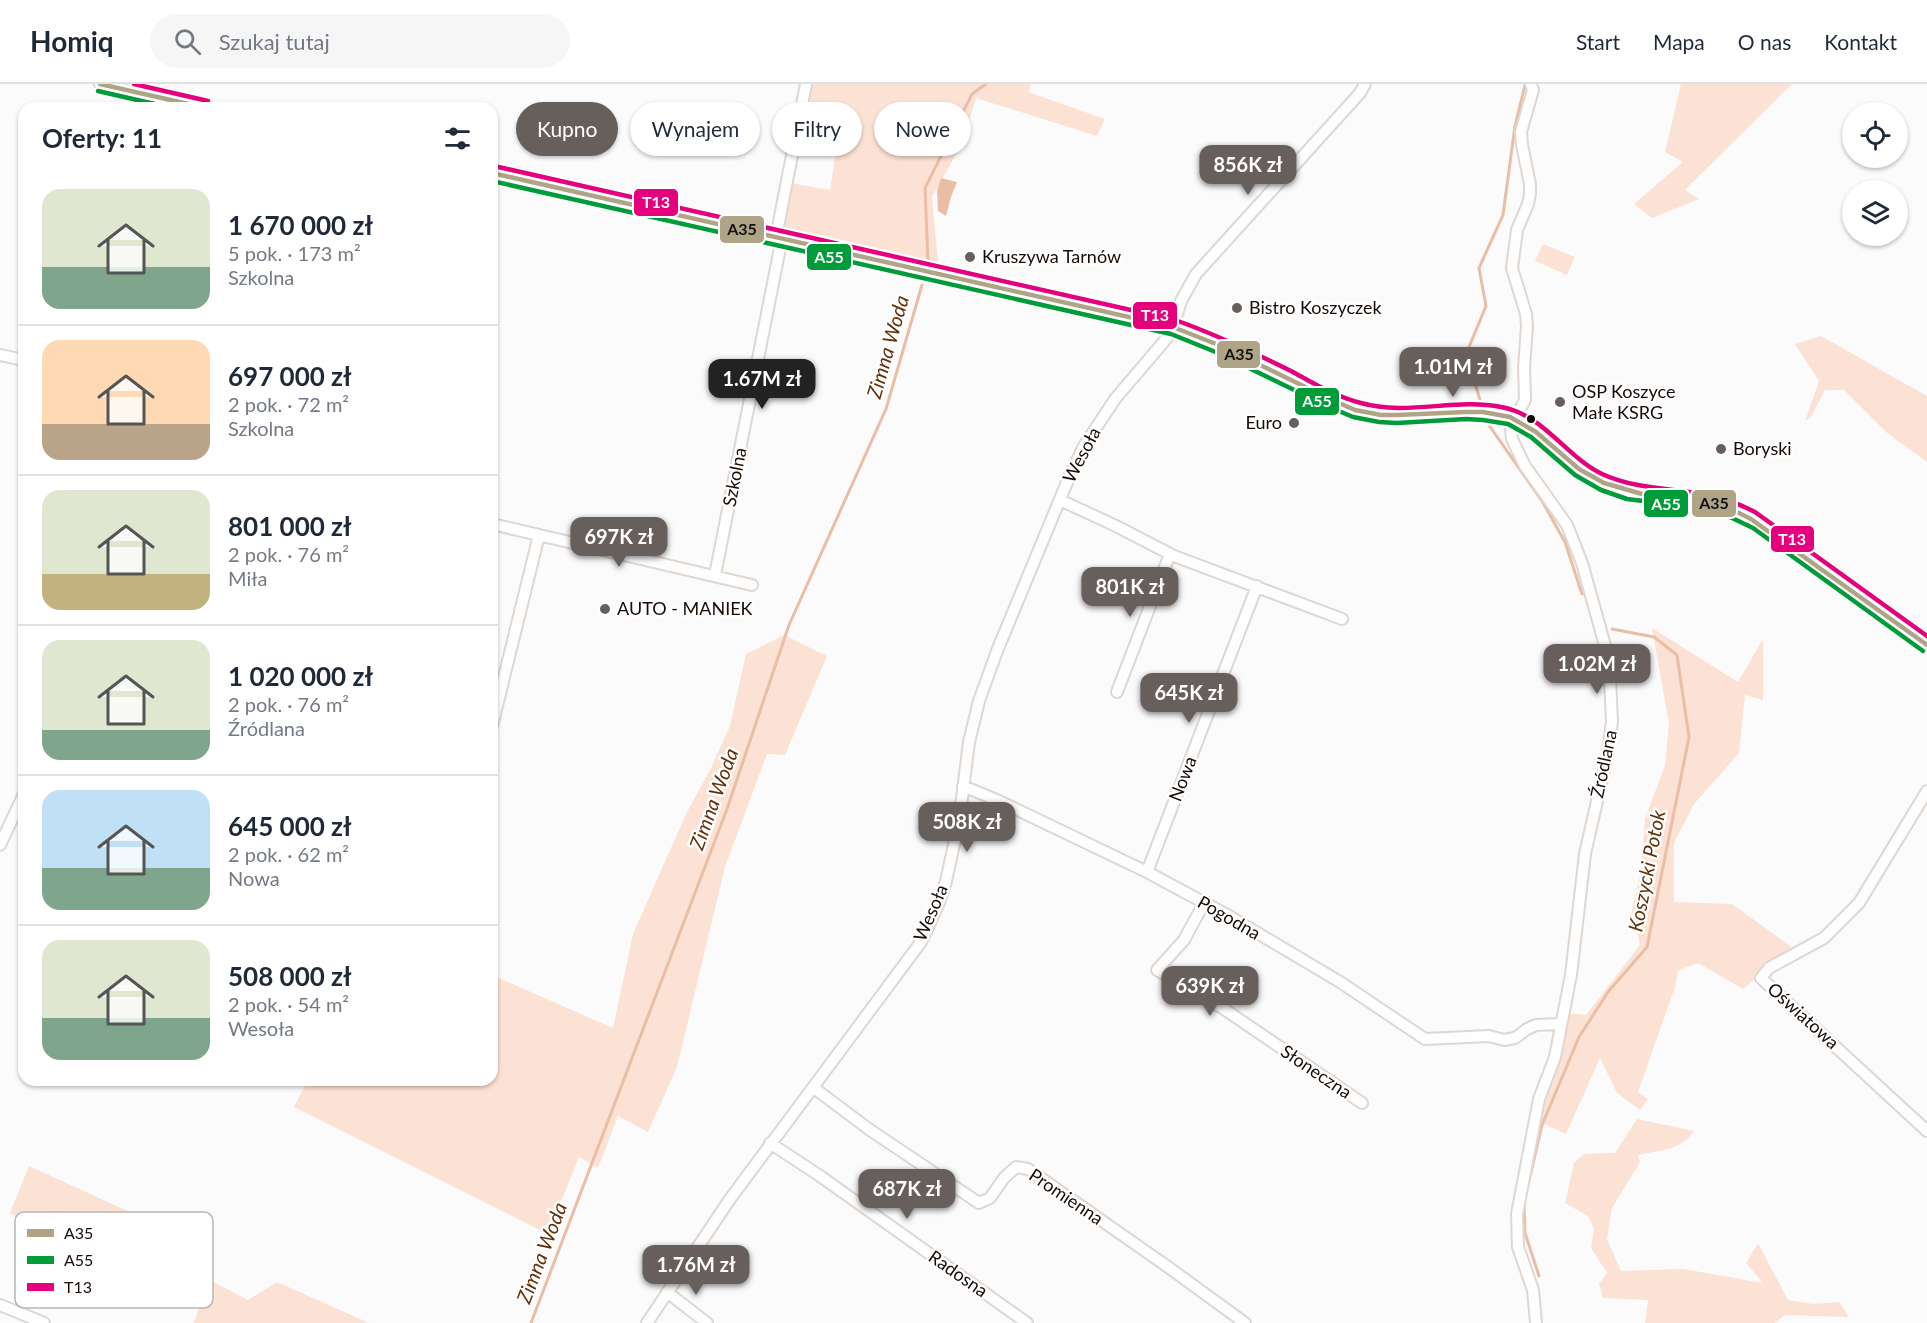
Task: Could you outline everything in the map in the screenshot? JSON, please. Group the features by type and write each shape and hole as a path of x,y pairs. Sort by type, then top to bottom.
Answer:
{"street":[{"path":"100,84 176,102"},
{"name":"Szkolna","path":"715,575 806,84"},
{"name":"Wesoła","path":"648,1323 770,1143 814,1088 921,942 939,903 946,881 959,822 969,742 982,691 1001,640 1084,446 1114,399 1167,338 1181,301 1196,274 1360,93 1365,84"},
{"name":"Źródlana","path":"1531,84 1533,90 1521,132 1530,194 1517,230 1512,268 1526,314 1525,400 1513,417 1512,439 1525,466 1567,525 1582,563 1604,642 1610,676 1612,722 1607,757 1585,854 1571,975 1555,1057 1539,1099 1517,1214 1518,1247 1533,1290 1536,1323"},
{"path":"498,174 1173,327 1228,349 1342,405 1363,412 1386,416 1479,411 1513,417 1533,429 1583,472 1612,487 1708,502 1745,515 1765,527 1927,645"},
{"path":"0,355 18,359"},
{"path":"1060,500 1170,554 1342,619"},
{"path":"498,525 752,585"},
{"path":"498,702 539,535"},
{"path":"1117,692 1170,554"},
{"name":"Nowa","path":"1147,872 1257,586"},
{"name":"Pogodna","path":"963,786 1147,872 1204,903 1340,982 1425,1039 1489,1036 1504,1040 1515,1038 1536,1025 1560,1024"},
{"name":"Oświatowa","path":"1927,791 1859,903 1824,938 1769,968 1761,978 1927,1131"},
{"path":"0,845 18,807"},
{"name":"Słoneczna","path":"1204,903 1184,940 1157,970 1224,1009 1362,1103"},
{"name":"Promienna","path":"814,1088 870,1130 979,1203 990,1198 1004,1178 1016,1167 1028,1169 1232,1319 1245,1323"},
{"name":"Radosna","path":"770,1143 836,1187 1027,1323"},
{"path":"667,1292 707,1323"},
{"path":"0,1305 44,1323"}],"shaded area":[{"path":"806,84 1031,84 1028,92 1105,119 1097,136 976,98 971,114 971,102 874,102 874,156 955,156 932,197 938,262 922,263 783,229 790,183 830,190 835,156 862,156 862,102 804,102"},
{"path":"1681,84 1792,84 1685,190 1699,199 1652,218 1634,204 1683,162 1665,152"},
{"path":"941,178 957,182 946,216 938,211 937,191"},
{"path":"1543,244 1575,257 1567,275 1535,261"},
{"path":"1821,336 1927,396 1927,462 1886,432 1844,390 1825,390 1811,417 1805,421 1819,381 1795,344"},
{"path":"1652,628 1738,682 1763,639 1763,700 1745,695 1739,753 1694,804 1674,843 1674,902 1732,904 1793,948 1743,989 1698,963 1678,970 1675,987 1638,1092 1648,1099 1640,1110 1617,1093 1600,1058 1566,1134 1540,1122 1567,1013 1586,1015 1640,945 1632,911 1642,866 1645,819 1665,765 1669,724"},
{"path":"784,635 827,656 785,755 767,754 725,867 677,1067 648,1132 618,1116 598,1168 579,1157 548,1234 294,1107 305,1086 498,1086 498,978 613,1028 633,934 686,814 730,726 746,654"},
{"path":"1637,1119 1694,1131 1689,1138 1676,1146 1638,1155 1640,1162 1612,1208 1607,1239 1621,1271 1683,1269 1763,1283 1746,1263 1758,1243 1788,1300 1813,1304 1839,1302 1849,1317 1785,1315 1775,1323 1645,1323 1648,1300 1603,1298 1599,1284 1607,1273 1591,1248 1594,1229 1588,1216 1565,1203 1574,1163 1584,1154 1615,1153"},
{"path":"29,1166 130,1212 15,1212 15,1215 10,1213"},
{"path":"213,1282 248,1300 277,1282 369,1323 194,1323 199,1308 213,1308"}],"waterway":[{"name":"Zimna Woda","path":"928,261 925,188 972,94 986,84"},
{"name":"Koszycki Potok","path":"1480,400 1468,360 1469,347 1486,306 1479,268 1503,215 1515,126 1525,85"},
{"name":"Zimna Woda","path":"531,1323 727,809 789,625 886,409 922,285"},
{"name":"Koszycki Potok","path":"1486,421 1542,501 1565,542 1582,594"},
{"name":"Koszycki Potok","path":"1529,1181 1542,1125 1579,1037 1608,992 1647,947 1689,737 1677,655 1654,637 1612,629"},
{"name":"Koszycki Potok","path":"1524,1202 1525,1233 1539,1276"}],"transit line":[{"name":"A35","path":"100,84 180,102"},
{"name":"T13","path":"134,84 208,101"},
{"name":"A55","path":"98,91 146,102"},
{"name":"T13","path":"498,167 1175,320 1248,350 1316,385 1361,403 1396,408 1466,404 1501,407 1516,411 1542,427 1577,457 1602,474 1642,486 1718,497 1755,512 1927,636"},
{"name":"A35","path":"498,174 1173,327 1221,346 1355,410 1381,415 1483,412 1510,417 1536,432 1579,469 1604,483 1642,494 1713,503 1751,519 1927,645"},
{"name":"A55","path":"498,182 1171,334 1218,353 1353,417 1397,423 1466,419 1508,424 1531,437 1575,475 1601,490 1627,499 1692,507 1730,517 1753,528 1923,651"}],"place":[{"name":"Kruszywa Tarnów","path":"970,257"},
{"name":"Bistro Koszyczek","path":"1237,308"},
{"name":"OSP Koszyce Małe KSRG","path":"1560,402"},
{"name":"Euro","path":"1294,423"},
{"name":"Boryski","path":"1721,449"},
{"name":"AUTO - MANIEK","path":"605,609"}]}
